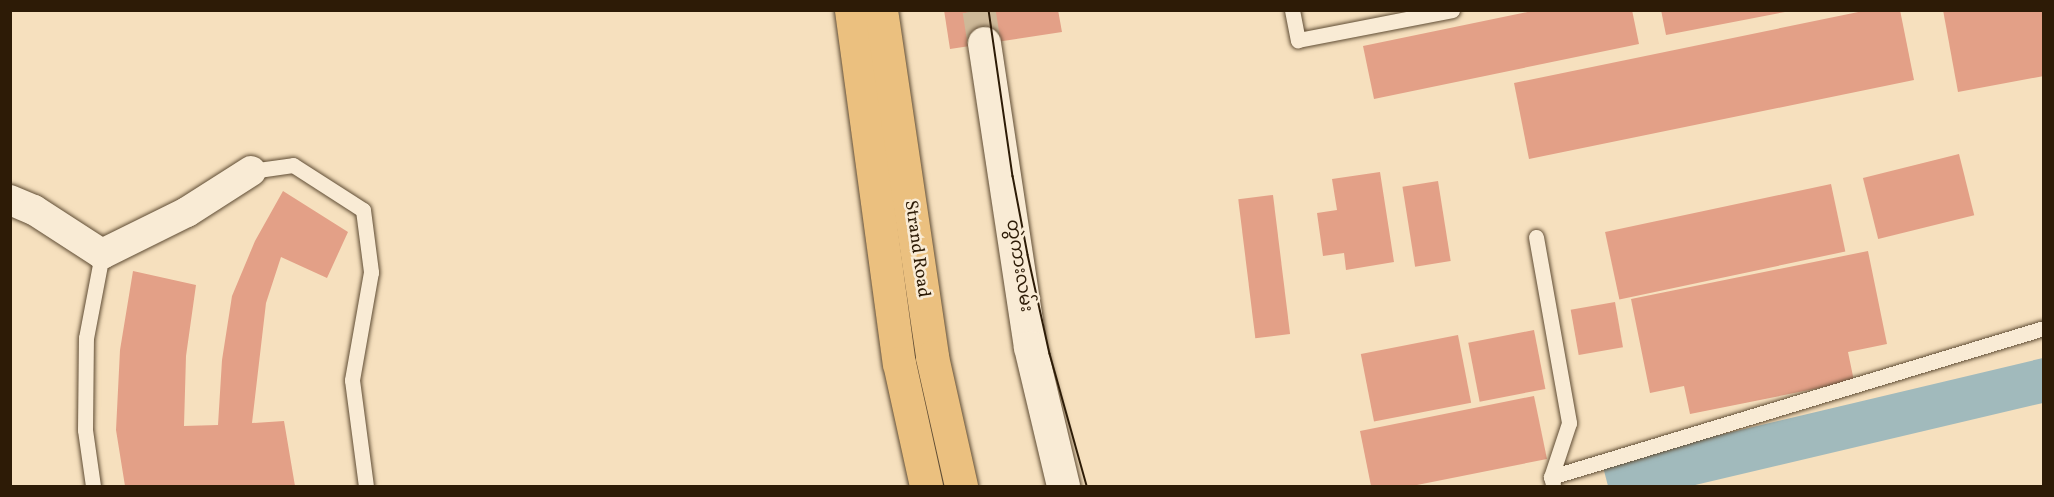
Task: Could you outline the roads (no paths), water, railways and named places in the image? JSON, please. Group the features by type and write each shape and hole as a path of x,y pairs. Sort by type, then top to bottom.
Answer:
{"main road":[{"name":"Strand Road","path":"867,17 898,363 926,486"},
{"name":"Strand Road","path":"867,17 932,357 961,486"},
{"name":"တွဲကားလမ်း","path":"984,43 1030,347 1063,486"}],"street":[{"path":"10,200 34,210 102,254 187,212 251,171"}],"lane":[{"path":"1292,10 1298,40 1452,10"},
{"path":"251,171 293,165 363,210 371,272 352,380 366,486"},
{"path":"1536,237 1569,423 1552,482"},
{"path":"93,486 85,430 86,338 102,254"},
{"path":"1552,482 2043,328"}],"water":[{"path":"2043,358 2043,403 1691,486 1608,486 1602,463"}],"tunnel":[{"path":"979,10 984,43"}],"tram line":[{"path":"989,10 1013,176 1028,255 1050,354 1087,486"}]}
